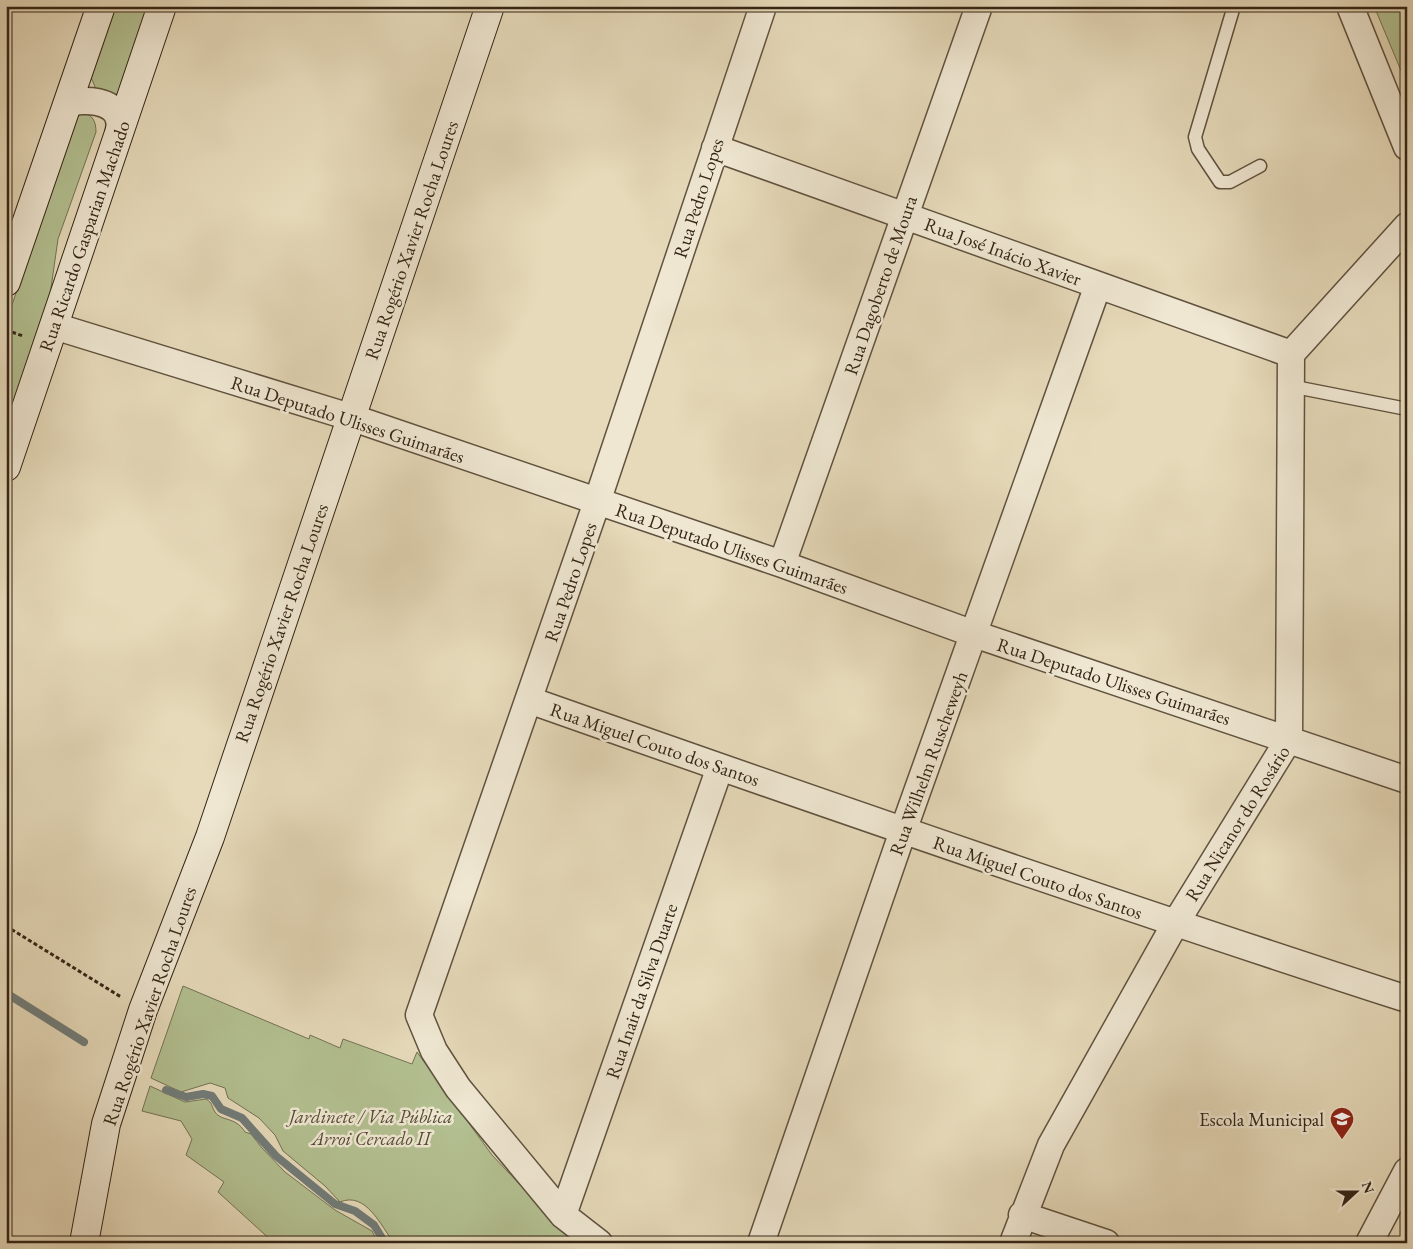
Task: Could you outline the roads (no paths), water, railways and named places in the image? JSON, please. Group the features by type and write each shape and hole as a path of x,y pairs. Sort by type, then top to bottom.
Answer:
{"street":[{"path":"6,282 101,6"},
{"name":"Rua Ricardo Gasparian Machado","path":"6,466 162,6"},
{"name":"Rua Rogério Xavier Rocha Loures","path":"84,1243 106,1124 143,1010 210,837 490,6"},
{"name":"Rua Pedro Lopes","path":"563,1215 458,1088 434,1051 419,1015 597,502 763,6"},
{"name":"Rua Dagoberto de Moura","path":"782,564 979,6"},
{"path":"1350,6 1407,147"},
{"path":"67,105 74,101 94,101 113,109 120,119 118,136"},
{"name":"Rua José Inácio Xavier","path":"715,148 1291,354"},
{"path":"1291,354 1407,226"},
{"name":"Rua Wilhelm Ruscheweyh","path":"761,1243 902,831 1098,285"},
{"name":"Rua Deputado Ulisses Guimarães","path":"54,326 350,417 782,564 974,634 1407,780"},
{"name":"Rua Nicanor do Rosário","path":"1013,1243 1022,1215 1051,1145 1175,924 1289,739 1291,354"},
{"name":"Rua Miguel Couto dos Santos","path":"529,700 902,831 1175,924 1407,999"},
{"name":"Rua Inair da Silva Duarte","path":"563,1215 720,767"},
{"path":"1369,1243 1407,1171"},
{"path":"563,1215 599,1243"},
{"path":"1022,1215 1106,1243"}],"lane":[{"path":"1234,6 1195,137 1198,149 1220,182 1230,182 1260,166"},
{"path":"1290,386 1407,409"}],"waterway":[{"path":"6,993 84,1042"},
{"path":"166,1090 186,1097 203,1094 212,1096 221,1109 242,1118 276,1156 335,1204 355,1211 374,1225 385,1243"}],"place":[{"name":"Escola Municipal","path":"1342,1140"}],"park label":[{"name":"Jardinete / Via Pública Arroi Cercado II","path":"371,1127"}]}
